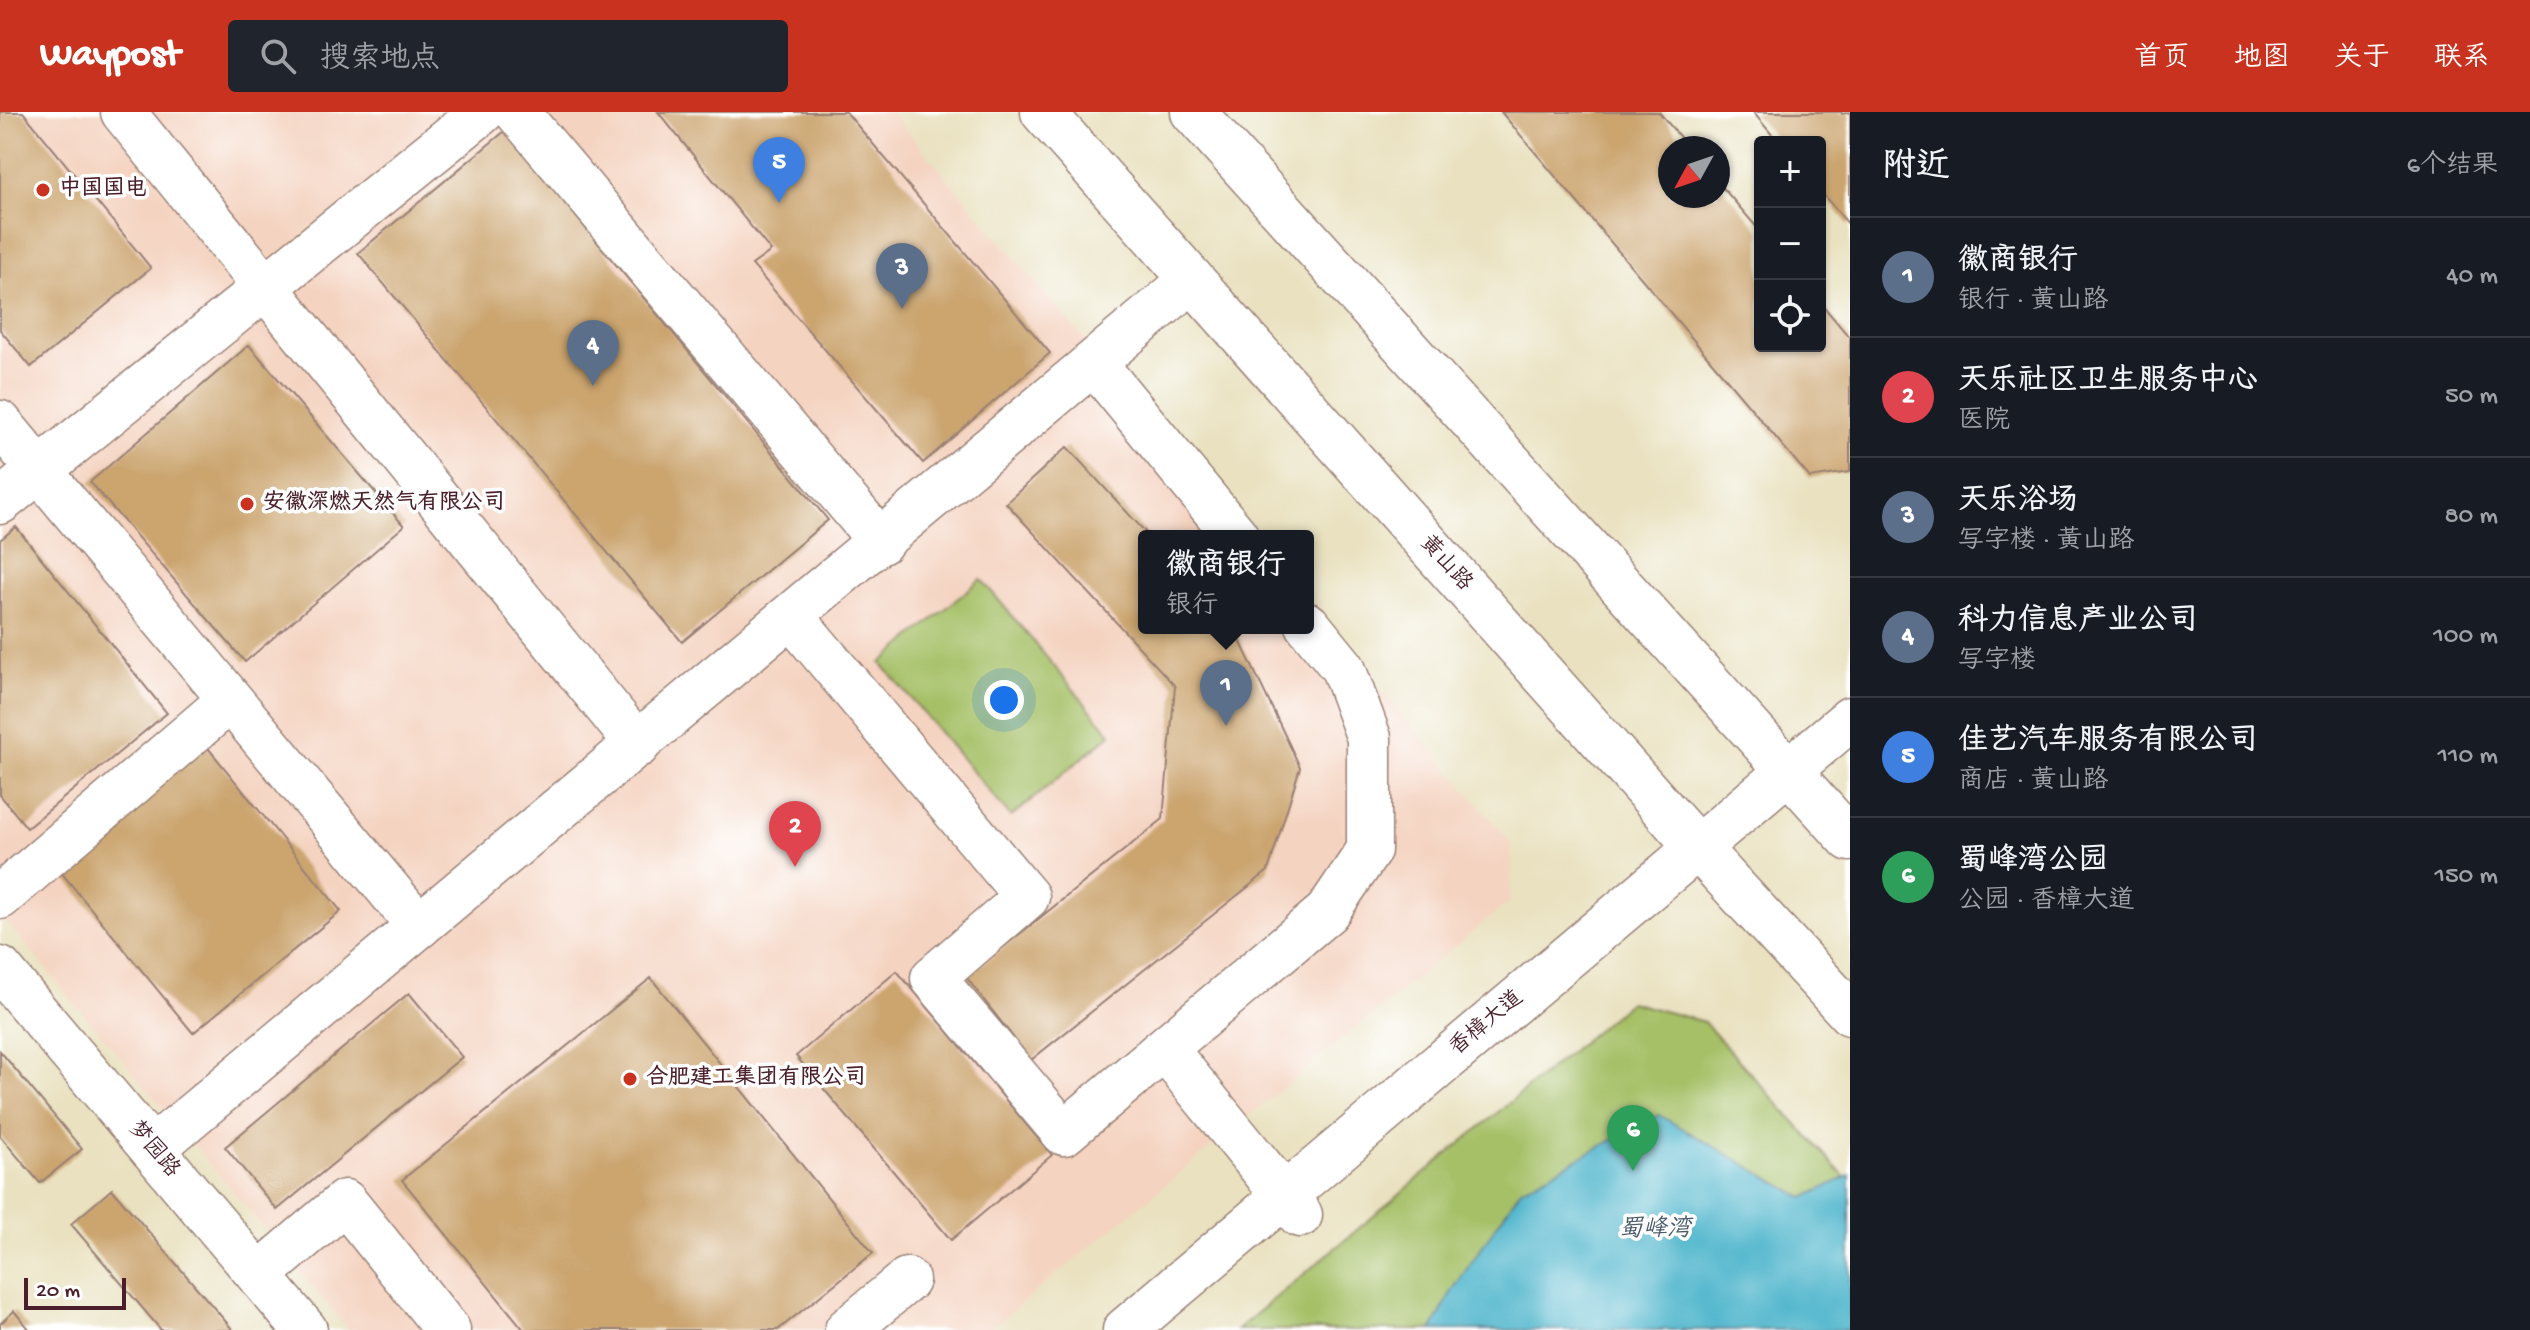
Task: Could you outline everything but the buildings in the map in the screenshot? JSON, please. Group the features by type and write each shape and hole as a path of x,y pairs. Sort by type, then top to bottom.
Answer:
{"main road":[{"path":"123,112 638,745"},
{"path":"0,502 482,112"},
{"path":"517,112 881,542"},
{"name":"黄山路","path":"1043,112 1706,857 1850,1013"},
{"path":"1193,112 1850,839"},
{"path":"152,1149 1192,280"},
{"path":"1094,363 1231,530"},
{"path":"0,423 419,926"},
{"path":"792,617 1027,897 933,978 1064,1133 1327,912 1369,850 1369,738 1343,668 1314,632"},
{"path":"0,897 230,700"},
{"name":"香樟大道","path":"1125,1330 1292,1205 1799,782 1850,719"},
{"name":"香樟大道","path":"1799,782 1850,758"},
{"name":"梦园路","path":"0,969 305,1330"},
{"path":"1165,1049 1292,1205"},
{"path":"259,1275 345,1202 448,1330"},
{"name":"香樟大道","path":"1162,1330 1292,1205"},
{"path":"847,1330 907,1280"}],"shaded area":[{"path":"0,112 891,112 1246,530 1138,530 1138,634 1314,634 1314,611 1511,843 1510,901 989,1330 349,1330 0,914"}],"green space":[{"path":"981,579 1111,734 1011,817 881,663"},
{"path":"1630,1002 1704,1022 1850,1183 1850,1330 1237,1330"}],"water":[{"name":"蜀峰湾","path":"1659,1115 1804,1198 1850,1175 1850,1330 1432,1330 1452,1291 1521,1189"}],"place":[{"name":"中国国电","path":"43,190"},
{"name":"佳艺汽车服务有限公司","path":"779,203"},
{"name":"天乐浴场","path":"902,309"},
{"name":"科力信息产业公司","path":"593,386"},
{"name":"安徽深燃天然气有限公司","path":"247,504"},
{"name":"徽商银行","path":"1226,726"},
{"name":"天乐社区卫生服务中心","path":"795,867"},
{"name":"合肥建工集团有限公司","path":"630,1079"},
{"name":"蜀峰湾公园","path":"1633,1171"}]}
